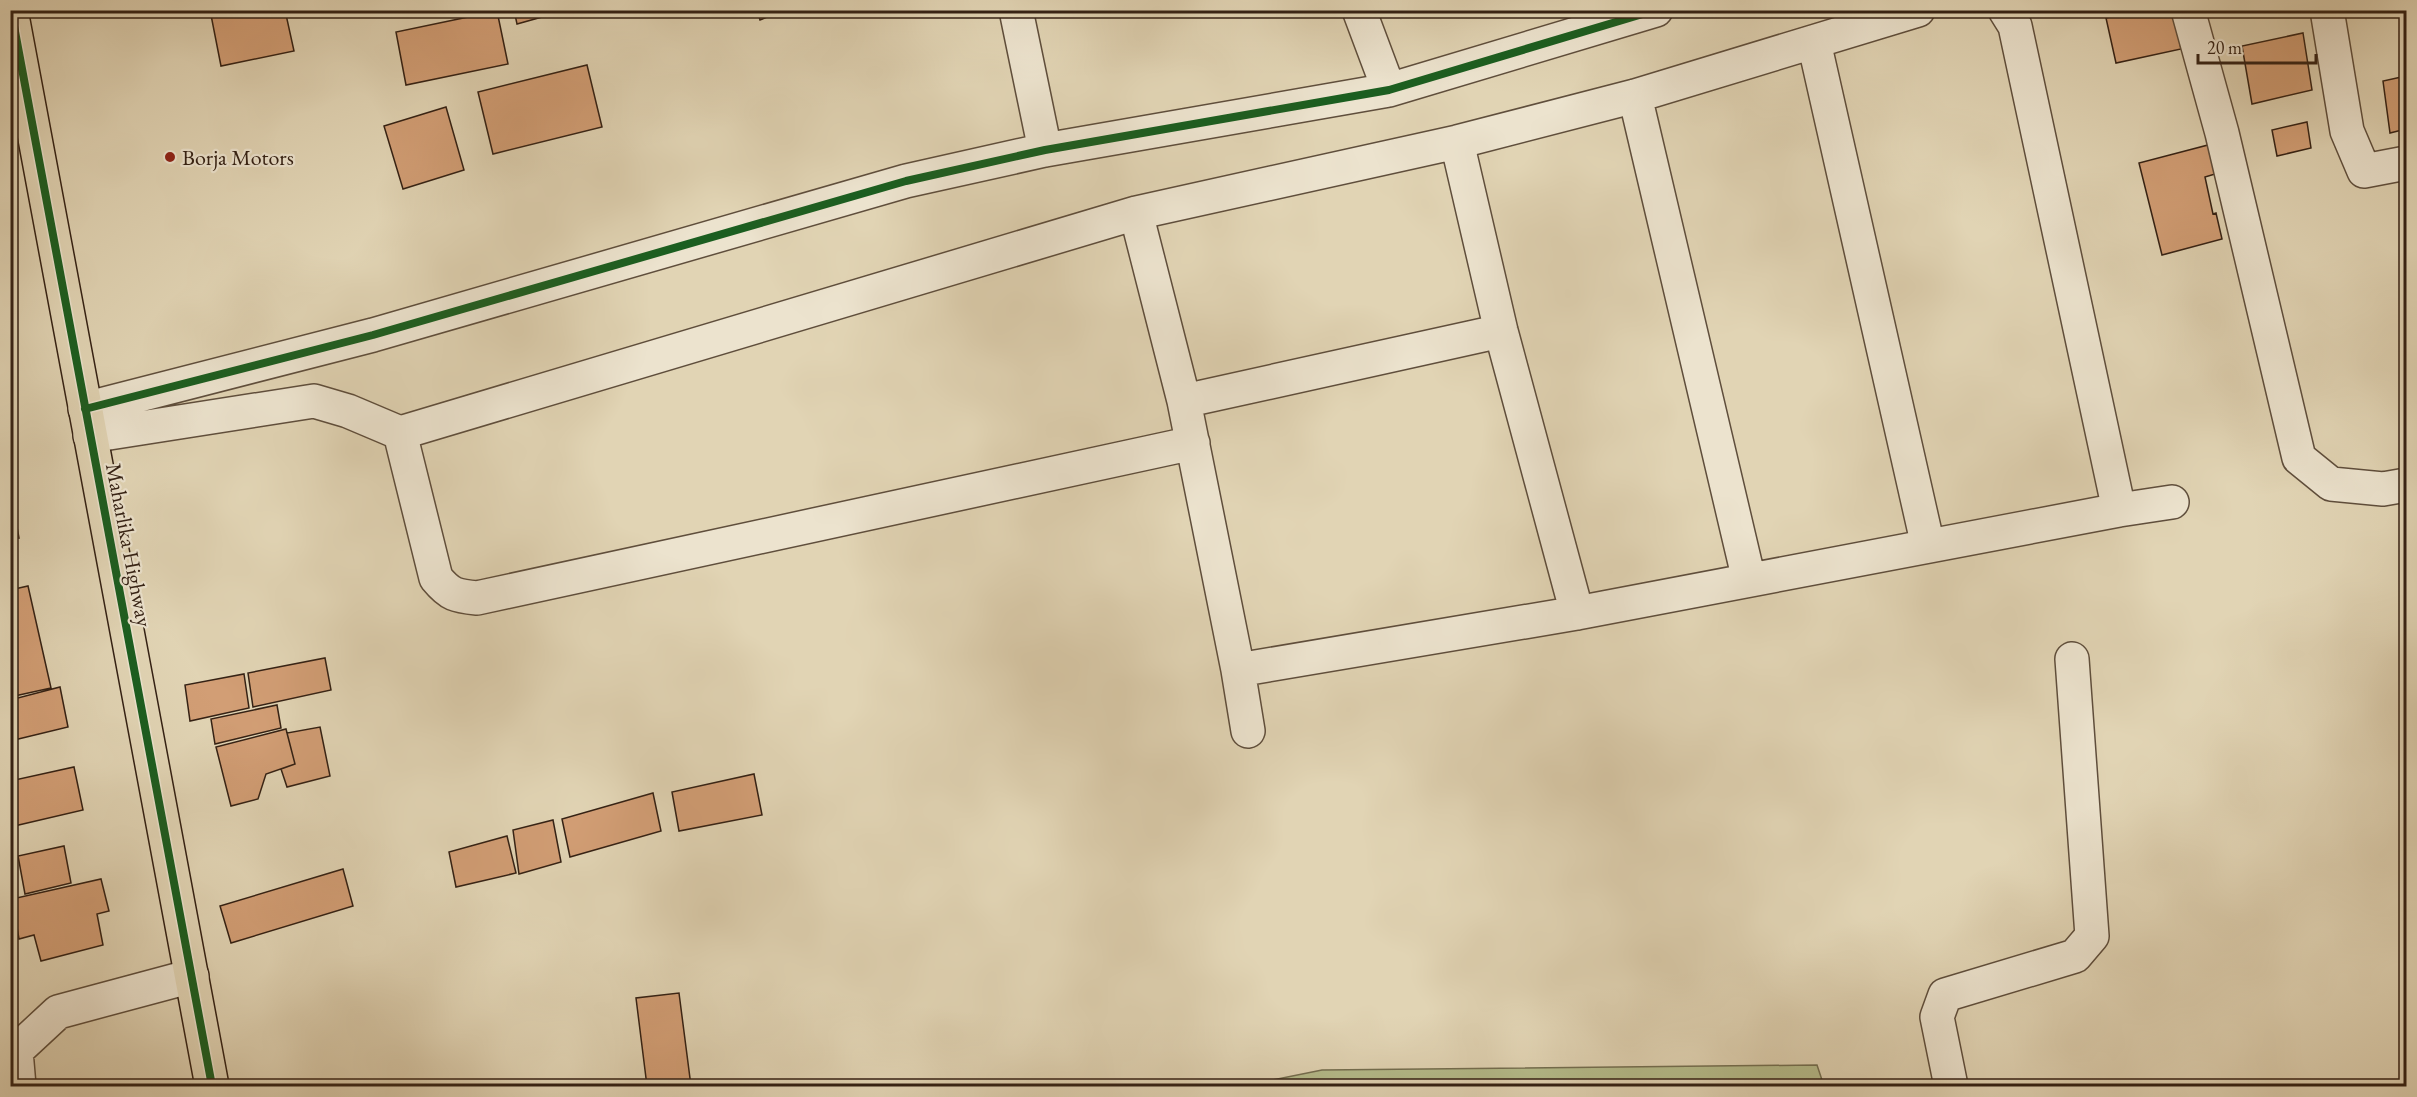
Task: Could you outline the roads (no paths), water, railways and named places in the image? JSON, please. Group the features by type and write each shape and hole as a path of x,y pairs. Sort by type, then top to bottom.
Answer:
{"main road":[{"name":"Maharlika Highway","path":"11,10 212,1086"}],"street":[{"path":"1016,10 1045,150"},
{"path":"1359,10 1389,90"},
{"path":"88,423 373,335 906,181 1045,150 1389,90 1656,10"},
{"path":"88,423 314,401 348,411 400,433 1136,213 1456,142 1635,96 1918,10"},
{"path":"2005,10 2014,26 2119,510"},
{"path":"2188,10 2223,133 2299,458 2331,484 2384,489 2406,485"},
{"path":"2327,10 2347,131 2364,171 2406,163"},
{"path":"1814,42 1928,546"},
{"path":"1635,96 1749,580"},
{"path":"1456,142 1502,332 1578,614"},
{"path":"1136,213 1184,401 1248,731"},
{"path":"1184,401 1502,332"},
{"path":"400,433 436,578 455,595 477,598 1193,443"},
{"path":"1238,670 1578,614 1928,546 2172,502"},
{"path":"1950,1086 1937,1017 1945,995 2076,956 2092,936 2072,659"},
{"path":"19,1086 16,1051 58,1012 192,976"}],"place":[{"name":"Borja Motors","path":"170,157"}]}
